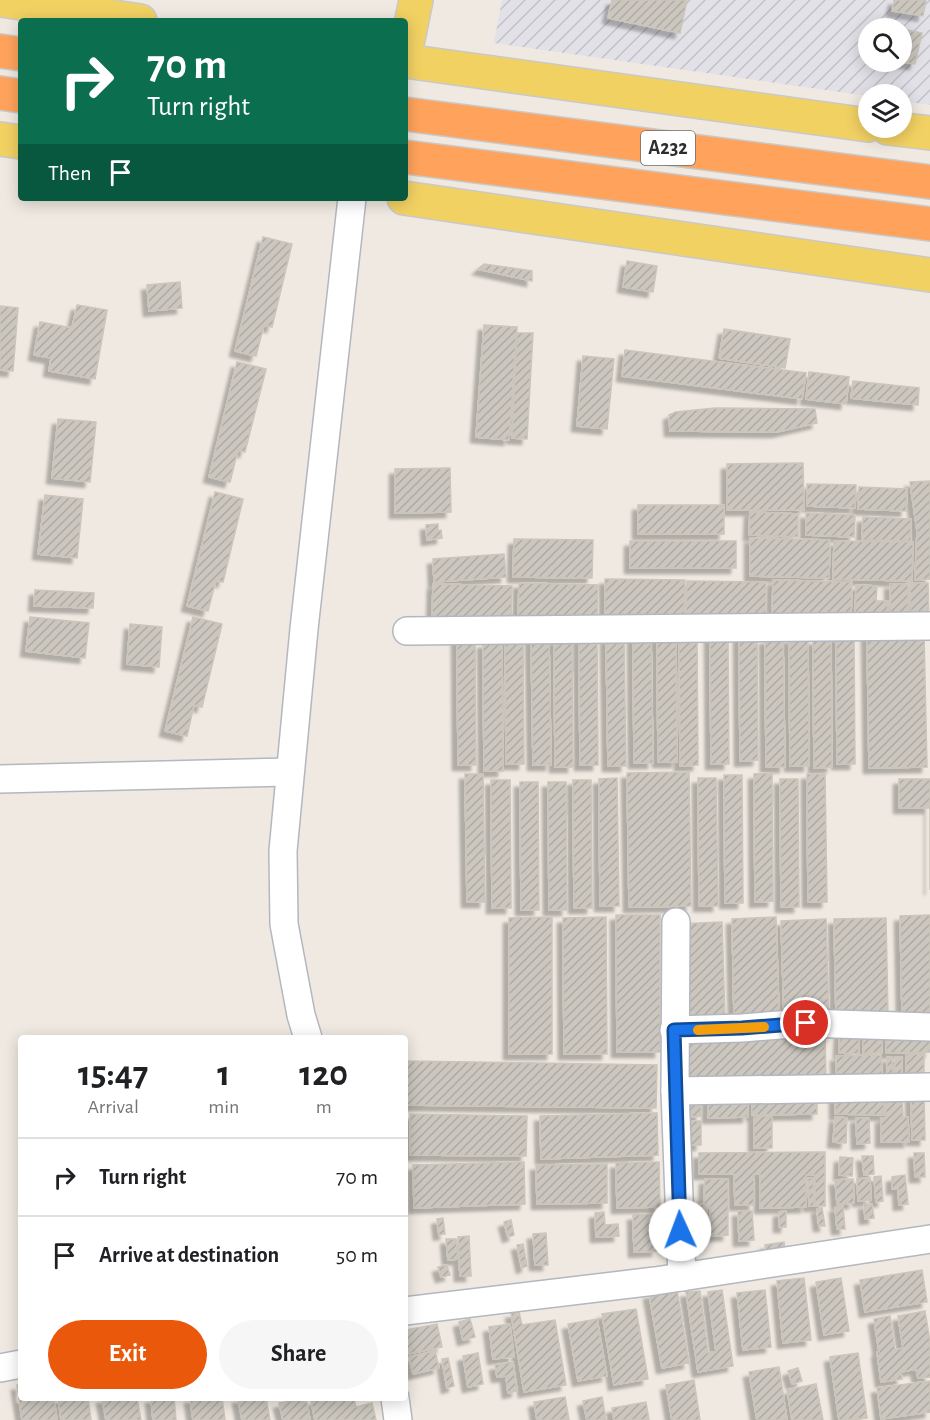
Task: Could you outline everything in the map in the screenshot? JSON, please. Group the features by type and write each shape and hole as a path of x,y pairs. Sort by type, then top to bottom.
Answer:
{"highway":[{"path":"0,51 18,54"},
{"path":"0,93 18,96"},
{"name":"A232","path":"408,114 930,182"},
{"name":"A232","path":"408,157 930,224"}],"main road":[{"path":"1,0 120,18"},
{"path":"408,39 416,0"},
{"path":"408,61 858,124"},
{"path":"912,131 930,133"},
{"path":"0,140 18,142"},
{"path":"408,199 930,275"}],"street":[{"path":"307,1035 301,1015 285,924 283,851 304,629 352,201"},
{"path":"407,631 930,626"},
{"path":"0,779 290,772"},
{"path":"676,922 675,1091 682,1277"},
{"path":"674,1030 806,1023 930,1027"},
{"path":"675,1091 930,1088"},
{"path":"408,1311 682,1277 930,1239"},
{"path":"0,1368 18,1365"},
{"path":"395,1401 398,1420"}],"shaded area":[{"path":"502,0 930,0 930,105 912,102 912,84 858,84 858,95 494,43"}],"building":[{"path":"612,0 687,0 680,33 608,18"},
{"path":"894,0 926,0 923,16 892,11"},
{"path":"912,31 922,33 915,64 912,64"},
{"path":"263,237 292,244 272,327 264,325 256,356 235,351"},
{"path":"627,261 657,266 653,292 623,287"},
{"path":"484,264 532,271 532,281 478,269"},
{"path":"180,282 182,308 149,311 147,285"},
{"path":"77,305 107,310 95,379 49,371 51,358 34,355 40,322 72,328"},
{"path":"0,306 18,308 13,371 0,370"},
{"path":"484,325 517,327 509,440 476,437"},
{"path":"724,329 790,339 785,368 719,358"},
{"path":"517,333 533,333 527,439 512,438"},
{"path":"625,350 806,373 802,399 622,376"},
{"path":"583,356 614,359 607,429 577,426"},
{"path":"237,362 266,369 245,452 238,450 230,482 209,477"},
{"path":"809,372 849,377 846,404 806,399"},
{"path":"853,381 919,388 918,405 851,398"},
{"path":"715,408 815,409 817,423 777,432 670,431 669,415 676,412"},
{"path":"58,419 96,422 90,482 52,478"},
{"path":"803,463 804,510 727,510 727,464"},
{"path":"450,468 451,512 395,513 395,469"},
{"path":"930,481 930,579 915,580 917,531 910,482"},
{"path":"807,484 856,485 855,508 807,506"},
{"path":"859,487 907,489 906,511 858,509"},
{"path":"215,492 243,499 223,582 216,580 208,611 187,606"},
{"path":"45,495 83,499 77,558 38,554"},
{"path":"638,505 724,505 724,534 638,534"},
{"path":"750,512 798,514 798,537 749,535"},
{"path":"806,513 855,515 854,537 806,535"},
{"path":"863,517 911,519 911,541 862,540"},
{"path":"438,524 438,531 441,530 442,538 427,540 426,525"},
{"path":"750,538 830,540 829,578 750,576"},
{"path":"514,539 593,540 592,578 513,577"},
{"path":"630,541 736,541 736,568 630,568"},
{"path":"834,541 913,542 912,581 833,579"},
{"path":"504,554 506,577 434,582 433,559"},
{"path":"605,579 685,580 684,618 605,617"},
{"path":"773,580 852,582 851,620 772,619"},
{"path":"687,581 766,582 766,621 686,619"},
{"path":"519,583 598,585 597,623 518,621"},
{"path":"910,583 928,583 929,620 911,621"},
{"path":"433,584 512,586 511,624 432,622"},
{"path":"890,584 908,584 908,621 891,622"},
{"path":"856,585 877,586 876,601 888,601 887,622 855,620"},
{"path":"35,590 94,593 93,608 34,606"},
{"path":"30,617 89,623 85,658 26,651"},
{"path":"193,617 222,624 202,707 194,705 187,736 165,731"},
{"path":"130,624 162,627 159,667 127,664"},
{"path":"757,632 758,760 740,761 739,633"},
{"path":"924,633 927,767 869,768 867,635"},
{"path":"657,634 676,634 677,762 658,762"},
{"path":"633,635 651,635 653,763 634,763"},
{"path":"505,636 523,636 524,764 506,764"},
{"path":"597,636 598,765 580,765 579,637"},
{"path":"710,636 728,636 729,764 711,764"},
{"path":"836,636 854,636 855,764 837,764"},
{"path":"457,637 475,637 476,765 458,765"},
{"path":"531,637 549,637 551,765 533,765"},
{"path":"697,637 698,765 680,766 679,638"},
{"path":"606,638 624,638 626,766 608,766"},
{"path":"789,638 808,638 809,766 790,766"},
{"path":"554,639 572,639 573,767 555,767"},
{"path":"765,639 783,639 785,767 766,767"},
{"path":"831,639 832,767 814,768 813,640"},
{"path":"483,643 502,643 503,771 484,771"},
{"path":"689,772 691,906 629,907 627,773"},
{"path":"772,773 773,901 755,902 754,774"},
{"path":"465,774 483,774 485,902 467,902"},
{"path":"807,774 825,774 827,902 808,902"},
{"path":"724,775 742,775 743,903 725,903"},
{"path":"617,778 619,906 600,906 599,779"},
{"path":"698,778 716,778 718,906 699,906"},
{"path":"780,779 798,779 799,907 781,907"},
{"path":"899,779 930,779 930,808 899,808"},
{"path":"491,780 510,780 511,908 492,908"},
{"path":"573,780 591,780 592,908 574,908"},
{"path":"520,782 538,782 539,910 521,910"},
{"path":"548,782 566,782 567,910 549,910"},
{"path":"616,915 660,915 660,1052 617,1052"},
{"path":"930,915 930,1013 902,1014 900,916"},
{"path":"552,917 552,1054 509,1054 509,918"},
{"path":"606,917 607,1054 564,1054 563,918"},
{"path":"776,917 779,1015 734,1017 732,919"},
{"path":"886,918 888,1016 836,1017 834,919"},
{"path":"826,919 829,1017 784,1018 781,921"},
{"path":"722,922 725,1020 680,1022 678,924"},
{"path":"863,1028 882,1028 882,1053 863,1053"},
{"path":"825,1029 826,1084 678,1087 677,1032"},
{"path":"840,1029 859,1029 859,1054 839,1053"},
{"path":"929,1029 930,1052 886,1053 886,1030"},
{"path":"906,1054 924,1054 924,1079 906,1079"},
{"path":"881,1055 882,1082 837,1083 836,1056"},
{"path":"887,1057 892,1057 893,1082 887,1082"},
{"path":"895,1057 902,1057 902,1075 895,1075"},
{"path":"408,1061 657,1065 656,1108 408,1105"},
{"path":"924,1090 925,1140 912,1140 911,1091"},
{"path":"835,1091 884,1092 884,1115 835,1114"},
{"path":"708,1092 748,1092 748,1117 708,1118"},
{"path":"817,1093 817,1114 752,1115 752,1094"},
{"path":"902,1093 903,1117 908,1117 909,1142 881,1142 881,1118 886,1118 885,1094"},
{"path":"701,1094 701,1116 681,1117 681,1095"},
{"path":"657,1113 658,1155 541,1159 540,1116"},
{"path":"410,1114 527,1116 526,1156 410,1155"},
{"path":"754,1116 772,1116 772,1148 754,1148"},
{"path":"835,1117 847,1118 846,1143 833,1142"},
{"path":"856,1118 869,1118 870,1143 857,1144"},
{"path":"682,1121 701,1121 701,1145 682,1145"},
{"path":"825,1152 825,1206 815,1206 815,1175 806,1175 806,1207 760,1208 760,1174 754,1174 754,1205 735,1205 734,1174 699,1174 699,1153"},
{"path":"914,1153 924,1153 925,1177 915,1177"},
{"path":"862,1156 873,1156 874,1174 864,1175"},
{"path":"840,1157 853,1158 852,1176 839,1175"},
{"path":"524,1162 525,1204 414,1208 413,1165"},
{"path":"659,1162 660,1207 617,1208 616,1163"},
{"path":"607,1164 607,1203 537,1204 536,1165"},
{"path":"905,1175 908,1204 899,1205 898,1188 892,1189 892,1177"},
{"path":"881,1176 883,1201 876,1202 874,1177"},
{"path":"808,1178 813,1178 814,1206 809,1206"},
{"path":"870,1178 871,1200 858,1201 857,1179"},
{"path":"705,1179 728,1179 728,1235 711,1236 710,1207 707,1208 707,1235 682,1236 682,1204 704,1204"},
{"path":"853,1179 854,1203 837,1204 835,1180"},
{"path":"864,1204 872,1204 874,1218 865,1219"},
{"path":"843,1206 845,1229 837,1229 835,1207"},
{"path":"822,1208 825,1226 819,1226 817,1209"},
{"path":"738,1211 752,1211 754,1240 739,1241"},
{"path":"786,1211 786,1227 779,1227 779,1212"},
{"path":"604,1212 605,1225 618,1224 619,1236 596,1237 595,1213"},
{"path":"655,1214 657,1251 634,1252 633,1215"},
{"path":"443,1218 445,1234 439,1235 437,1219"},
{"path":"511,1220 514,1235 508,1237 504,1222"},
{"path":"546,1233 548,1265 535,1265 533,1234"},
{"path":"469,1236 471,1276 460,1276 458,1237"},
{"path":"446,1239 456,1239 458,1259 448,1260"},
{"path":"784,1242 785,1250 766,1253 765,1245"},
{"path":"523,1244 527,1266 522,1268 517,1245"},
{"path":"447,1265 450,1275 441,1277 438,1267"},
{"path":"922,1270 927,1302 865,1312 860,1280"},
{"path":"804,1278 811,1340 783,1343 777,1281"},
{"path":"841,1278 849,1331 824,1335 816,1282"},
{"path":"677,1290 689,1363 662,1368 649,1294"},
{"path":"722,1290 733,1366 698,1372 686,1292 700,1291 708,1353 716,1352 708,1292"},
{"path":"765,1290 771,1347 743,1350 737,1293"},
{"path":"636,1309 648,1379 614,1385 602,1314"},
{"path":"925,1311 930,1341 930,1377 918,1378 916,1369 901,1372 902,1379 881,1382 874,1319 890,1316 895,1350 903,1348 898,1316"},
{"path":"519,1312 522,1325 555,1320 566,1385 524,1392 511,1313"},
{"path":"470,1319 475,1337 463,1340 459,1322"},
{"path":"597,1319 607,1376 578,1381 568,1324"},
{"path":"437,1324 442,1347 408,1354 408,1329"},
{"path":"510,1324 514,1357 493,1359 489,1327"},
{"path":"435,1351 439,1368 413,1374 409,1357"},
{"path":"478,1353 483,1384 468,1387 463,1356"},
{"path":"858,1353 867,1418 839,1420 830,1357"},
{"path":"448,1358 454,1386 447,1388 442,1359"},
{"path":"513,1362 517,1391 508,1393 506,1376 497,1377 495,1365"},
{"path":"779,1367 787,1420 757,1420 749,1372"},
{"path":"798,1368 802,1381 792,1384 788,1371"},
{"path":"694,1380 700,1420 672,1420 666,1385"},
{"path":"930,1381 930,1412 881,1419 877,1388"},
{"path":"816,1384 823,1420 792,1420 787,1390"},
{"path":"565,1397 569,1420 537,1420 534,1402"},
{"path":"602,1397 606,1420 587,1420 583,1401"},
{"path":"19,1401 54,1401 57,1420 22,1420"},
{"path":"58,1401 88,1401 91,1420 61,1420"},
{"path":"103,1401 138,1401 141,1420 106,1420"},
{"path":"151,1401 174,1401 176,1420 153,1420"},
{"path":"190,1401 222,1401 225,1420 193,1420"},
{"path":"239,1401 267,1401 270,1420 242,1420"},
{"path":"307,1401 310,1420 283,1420 279,1403"},
{"path":"311,1401 355,1401 356,1407 372,1403 376,1420 315,1420"},
{"path":"646,1402 649,1420 614,1420 612,1408"}],"slow traffic":[{"path":"698,1030 764,1027"}],"route":[{"path":"680,1230 674,1030 806,1023"}]}
